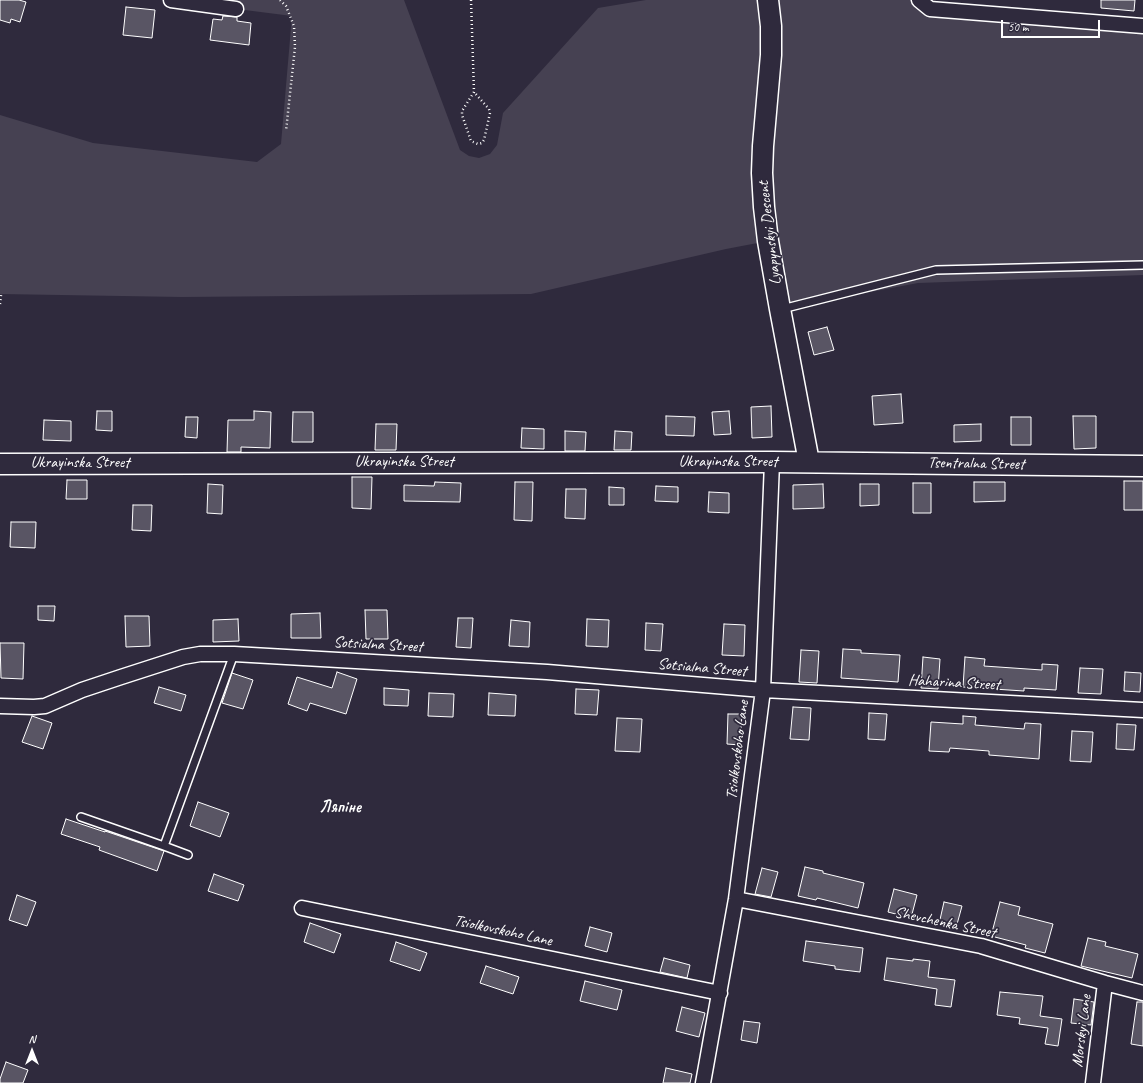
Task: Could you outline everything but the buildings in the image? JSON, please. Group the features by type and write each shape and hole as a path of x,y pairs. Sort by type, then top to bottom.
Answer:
{"street":[{"path":"170,0 236,9"},
{"name":"Lyapynskyi Descent","path":"768,0 770,55 762,173 764,207 768,241 809,462"},
{"path":"919,0 930,9 1143,26"},
{"name":"Tsiolkovskoho Lane","path":"703,1083 736,899 763,690 772,462"},
{"name":"Ukrayinska Street","path":"0,464 809,462"},
{"name":"Tsentralna Street","path":"809,462 1143,466"},
{"name":"Sotsialna Street","path":"0,706 45,706 82,690 183,657 200,654 234,654 547,672 763,690"},
{"name":"Haharina Street","path":"763,690 1143,710"},
{"name":"Shevchenka Street","path":"736,899 981,946 1143,993"},
{"name":"Tsiolkovskoho Lane","path":"302,908 720,993"},
{"name":"Morskyi Lane","path":"1093,1083 1106,983"}],"lane":[{"path":"780,309 936,270 1143,265"},
{"path":"164,846 234,654"},
{"path":"81,817 188,855"}],"path":[{"path":"280,0 286,6 294,26 294,54 286,131"},
{"path":"471,0 474,92 462,111 462,115 471,141 478,144 482,143 484,140 490,113 489,109 474,92"},
{"path":"0,304 1,295"}],"shaded area":[{"path":"166,0 404,0 460,150 469,156 479,158 490,154 497,145 503,113 598,8 646,0 919,0 1143,26 1143,275 918,283 780,309 768,241 726,249 531,294 182,297 0,294 0,115 93,143 257,162 281,144 292,16"}],"district":[{"name":"Ляпіне","path":"340,808"}]}
